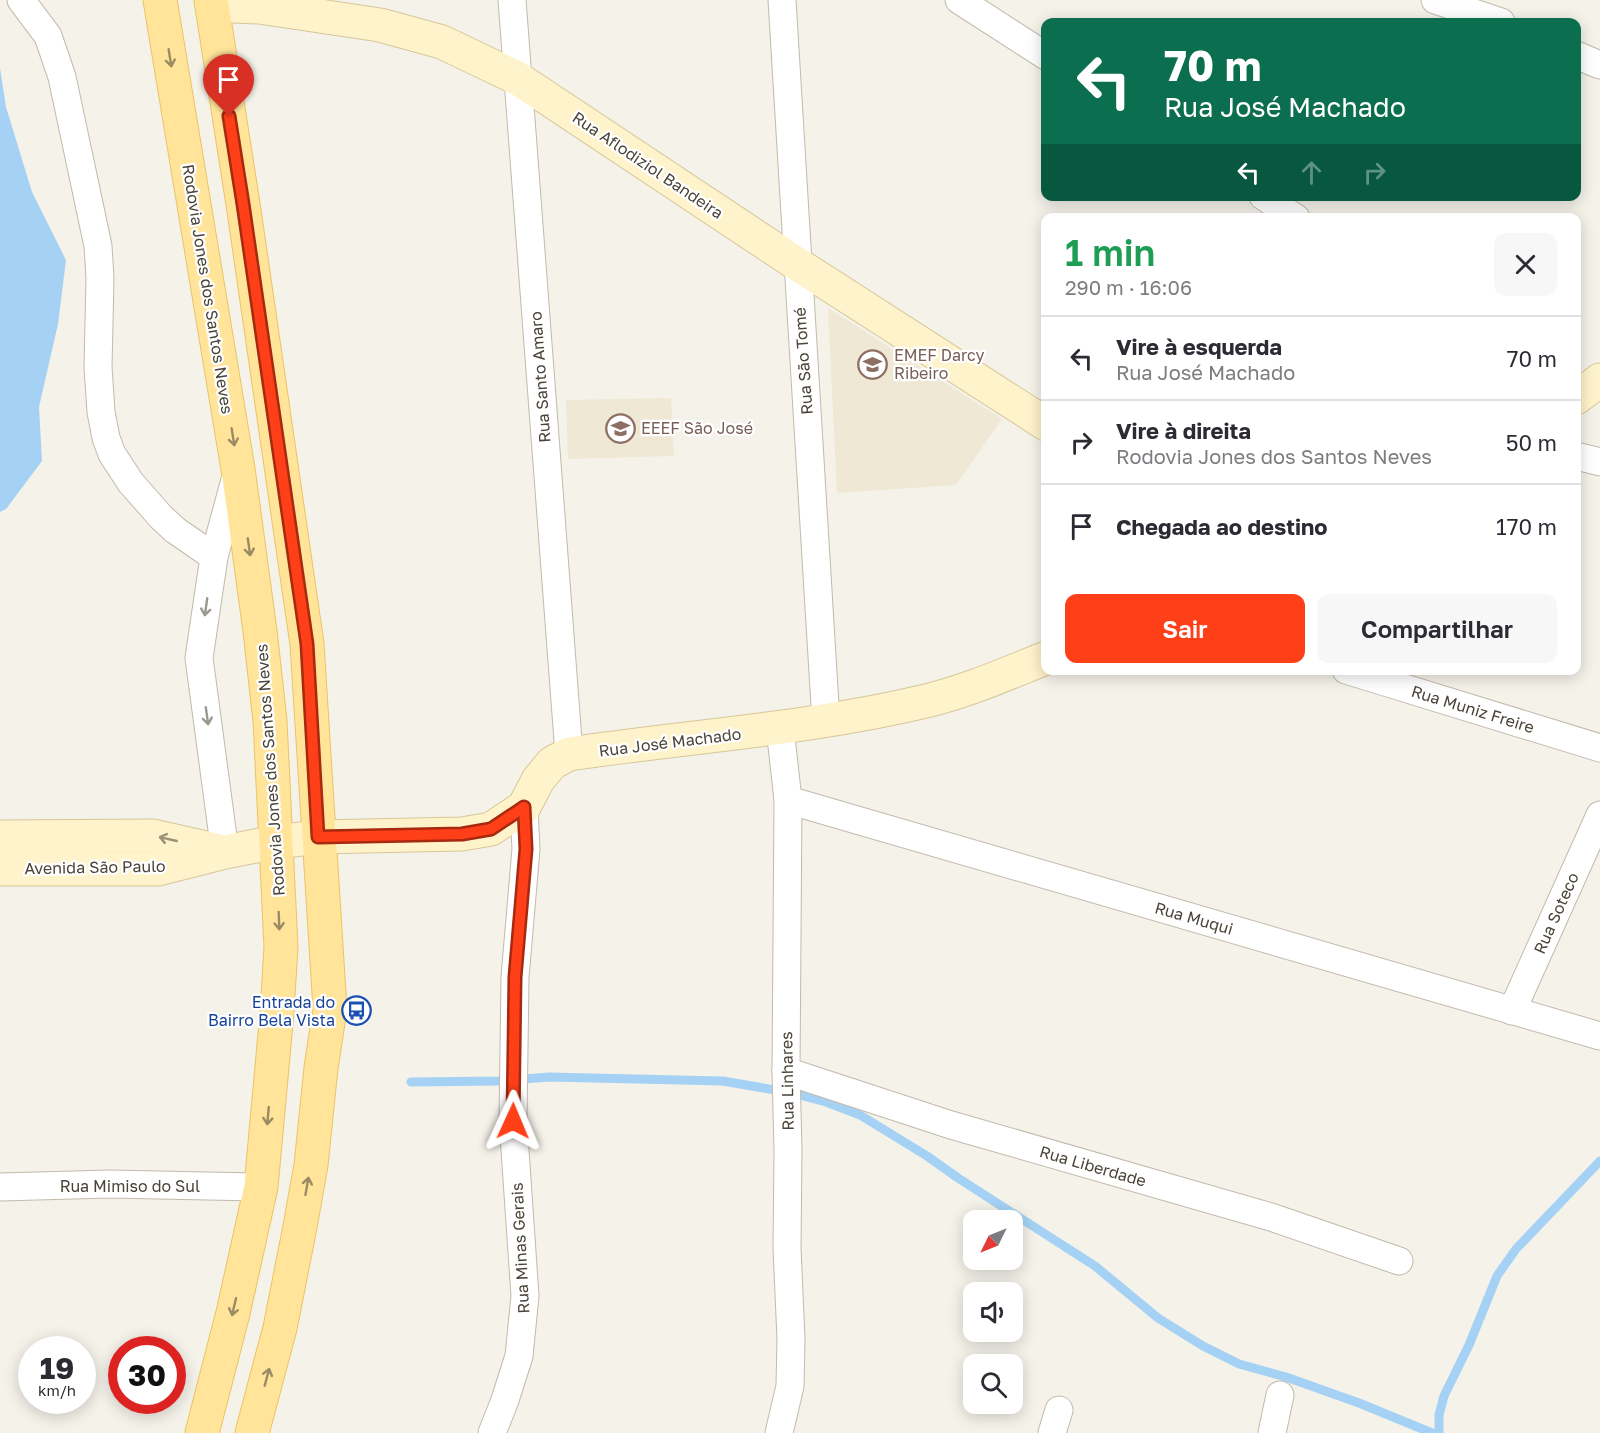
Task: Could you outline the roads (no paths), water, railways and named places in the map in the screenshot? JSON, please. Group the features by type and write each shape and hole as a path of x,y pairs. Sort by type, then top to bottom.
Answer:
{"main road":[{"name":"Rodovia Jones dos Santos Neves","path":"160,0 238,469 261,632 270,721 281,947 261,1187 233,1313 202,1433"},
{"path":"211,2 307,644 330,1009 321,1068 311,1165 299,1232 280,1328 252,1433"}],"street":[{"path":"21,0 48,36 62,77 98,246 100,278 98,367 101,412 106,438 112,454 130,483 175,530 214,557"},
{"name":"Rua Santo Amaro","path":"512,0 570,754"},
{"name":"Rua São Tomé","path":"782,0 826,722"},
{"path":"959,0 1041,53"},
{"path":"1436,0 1489,18"},
{"name":"Rua Aflodiziol Bandeira","path":"211,2 380,25 442,42 517,78 797,264 1041,421"},
{"path":"1581,57 1600,65"},
{"path":"1270,201 1288,213"},
{"path":"1581,457 1600,462"},
{"path":"225,852 199,658 214,557 238,469"},
{"name":"Rua José Machado","path":"318,837 462,834 491,829 524,807 538,780 552,763 570,754 826,722 931,699 982,683 1041,660"},
{"name":"Rua Muniz Freire","path":"1362,675 1600,748"},
{"name":"Rua Linhares","path":"779,1433 790,1386 791,1338 787,1248 786,1071 788,800 780,728"},
{"name":"Rua Muqui","path":"788,800 1600,1036"},
{"name":"Rua Minas Gerais","path":"492,1433 519,1356 525,1296 513,1121 515,977 526,849 524,807"},
{"name":"Rua Soteco","path":"1512,1011 1600,815"},
{"name":"Avenida São Paulo","path":"0,837 153,836 225,852"},
{"name":"Avenida São Paulo","path":"0,870 155,870 225,852 318,837"},
{"name":"Rua Liberdade","path":"786,1071 951,1125 1271,1217 1399,1260"},
{"name":"Rua Mimiso do Sul","path":"0,1187 110,1184 261,1187"},
{"path":"1272,1433 1280,1395"}],"water":[{"path":"0,68 6,107 32,192 66,260 58,324 39,407 42,461 6,509 0,512"}],"waterway":[{"path":"411,1082 499,1081 549,1077 723,1081 792,1093 826,1102 860,1115 927,1156 1095,1266 1158,1318 1203,1346 1239,1364 1286,1377 1359,1403 1432,1433"},
{"path":"1439,1433 1439,1415 1444,1396 1469,1345 1497,1276 1516,1249 1600,1161"}],"place":[{"name":"EMEF Darcy Ribeiro","path":"873,364"},
{"name":"EEEF São José","path":"620,428"},
{"name":"Entrada do Bairro Bela Vista","path":"356,1011"}]}
